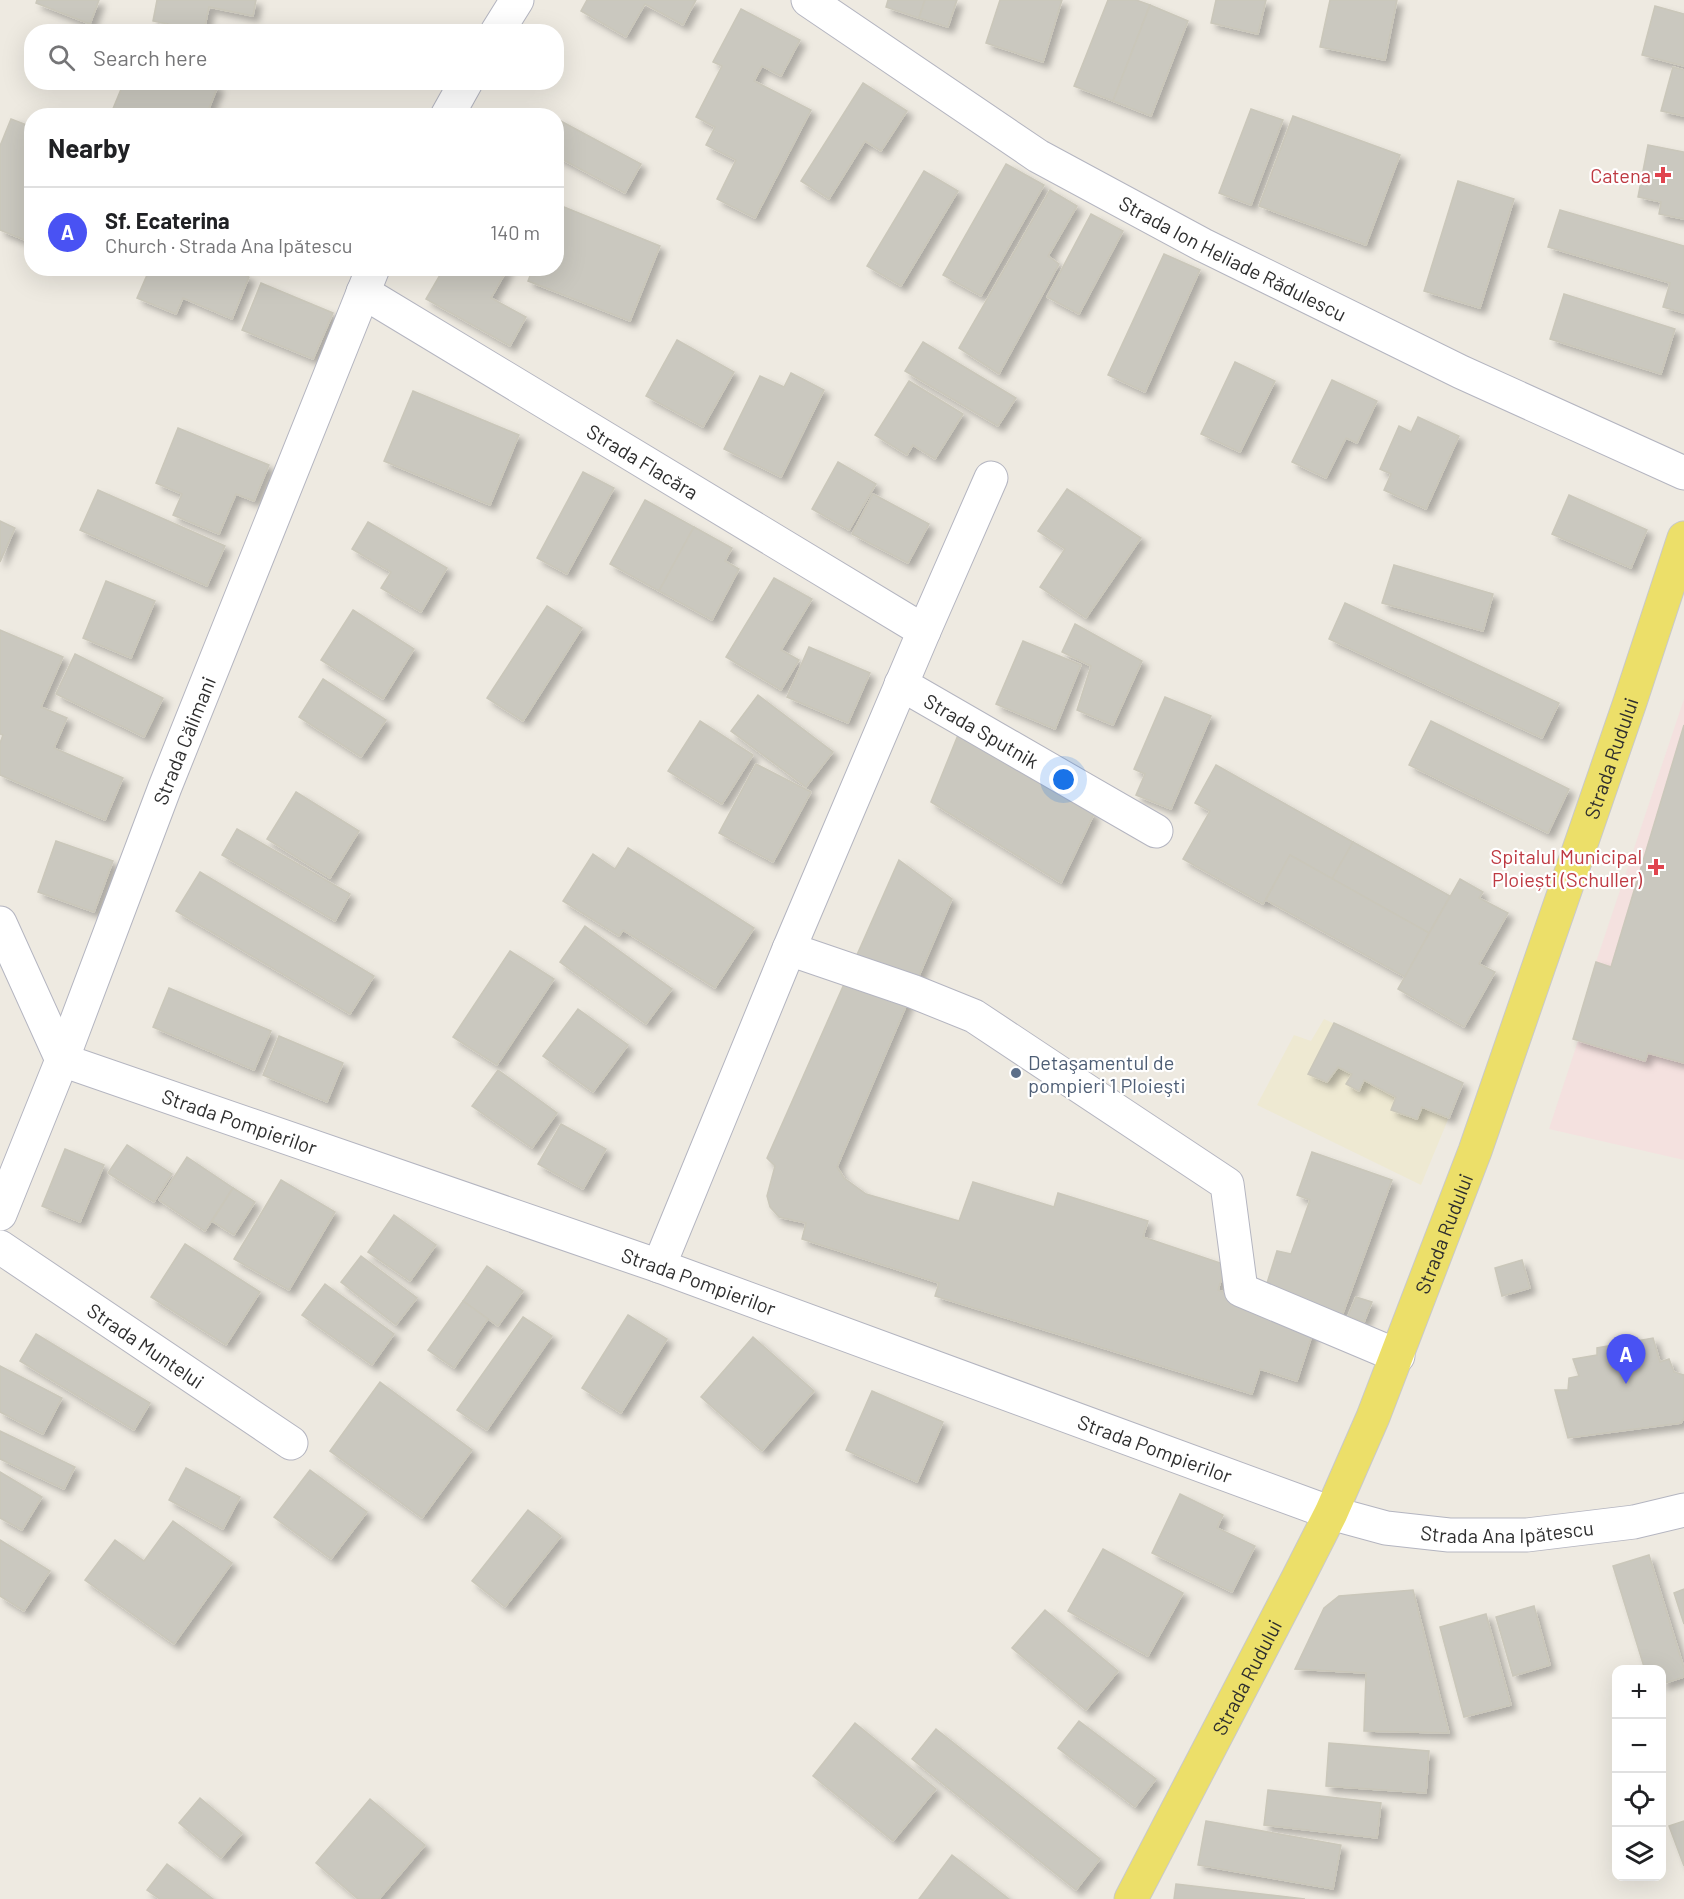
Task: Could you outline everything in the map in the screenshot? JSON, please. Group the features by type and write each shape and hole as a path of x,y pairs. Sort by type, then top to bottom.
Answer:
{"main road":[{"name":"Strada Rudului","path":"1131,1899 1331,1513 1398,1356 1475,1151 1623,724 1684,538"}],"street":[{"path":"502,24 517,0"},
{"name":"Strada Ion Heliade Rădulescu","path":"808,0 1038,156 1203,245 1461,372 1684,473"},
{"path":"451,108 462,90"},
{"name":"Strada Flacăra","path":"368,280 924,631"},
{"name":"Strada Călimani","path":"0,1214 62,1060 165,787 368,280"},
{"path":"658,1266 789,949 991,478"},
{"name":"Strada Sputnik","path":"901,684 1156,831"},
{"path":"0,923 62,1060"},
{"path":"789,949 974,1016 1227,1184 1241,1290 1398,1356"},
{"name":"Strada Pompierilor","path":"62,1060 658,1266 1331,1513"},
{"name":"Strada Muntelui","path":"0,1247 291,1443"},
{"name":"Strada Ana Ipătescu","path":"1331,1513 1386,1528 1460,1535 1527,1535 1634,1522 1684,1510"}],"shaded area":[{"name":"Spitalul Municipal Ploiești (Schuller)","path":"1684,699 1684,1160 1549,1129 1578,1041 1573,1039 1596,962"},
{"path":"1324,1019 1463,1083 1421,1185 1257,1105 1294,1035 1311,1041"}],"building":[{"path":"37,0 99,0 90,24 36,3"},
{"path":"157,0 256,0 253,16 209,7 205,24 168,24 153,21"},
{"path":"587,0 696,0 683,25 645,4 626,37 581,11"},
{"path":"888,0 925,0 919,18 886,7"},
{"path":"925,0 957,0 948,27 919,18"},
{"path":"1000,0 1062,0 1043,62 986,43"},
{"path":"1108,0 1136,0 1150,5 1113,101 1074,86"},
{"path":"1216,0 1266,0 1258,34 1211,23"},
{"path":"1330,0 1397,0 1385,60 1320,47"},
{"path":"1150,5 1188,21 1151,116 1113,101"},
{"path":"1655,6 1684,14 1684,66 1642,55"},
{"path":"741,9 800,40 781,76 762,66 754,81 811,110 755,218 717,199 736,160 706,145 715,127 696,117 722,66 713,62"},
{"path":"1673,67 1684,70 1684,116 1661,111"},
{"path":"863,83 907,111 881,151 865,141 829,199 801,181"},
{"path":"121,90 216,90 209,108 113,108"},
{"path":"1251,109 1283,120 1251,205 1219,193"},
{"path":"1293,116 1400,155 1366,245 1259,206"},
{"path":"11,119 24,124 24,240 0,230 0,146"},
{"path":"564,123 641,164 625,193 564,160"},
{"name":"Catena","path":"1648,145 1684,152 1684,219 1659,214 1661,202 1638,197"},
{"path":"1006,164 1044,185 981,296 943,275"},
{"path":"924,171 958,191 901,286 867,266"},
{"path":"1458,181 1514,199 1480,308 1424,291"},
{"path":"1050,190 1077,206 1048,256 1059,264 999,374 959,348"},
{"path":"564,207 660,246 630,321 528,281 530,276 564,276"},
{"path":"1560,210 1684,246 1684,313 1663,307 1670,283 1548,247"},
{"path":"1091,214 1123,231 1079,314 1047,297"},
{"path":"1164,254 1200,270 1145,392 1108,375"},
{"path":"147,276 249,277 232,319 183,298 176,314 137,298"},
{"path":"439,276 503,276 491,298 526,317 510,346 426,299"},
{"path":"261,283 333,313 313,359 242,330"},
{"path":"1564,294 1675,329 1661,374 1550,339"},
{"path":"677,340 734,372 703,427 646,396"},
{"path":"923,342 1016,398 998,426 905,371"},
{"path":"1235,362 1275,381 1240,452 1201,434"},
{"path":"791,373 824,390 781,477 724,449 760,376 784,387"},
{"path":"1332,380 1377,401 1357,443 1346,438 1326,478 1292,462"},
{"path":"909,381 963,414 935,459 913,445 907,455 875,435"},
{"path":"413,391 519,435 490,505 384,461"},
{"path":"1418,417 1459,436 1426,509 1384,490 1391,474 1380,469 1399,426 1411,432"},
{"path":"178,428 269,465 254,501 236,494 219,534 173,515 182,494 156,483"},
{"path":"838,462 876,484 849,530 812,509"},
{"path":"583,472 614,488 567,574 537,558"},
{"path":"1067,489 1141,538 1086,618 1040,587 1065,549 1038,531"},
{"path":"98,490 225,546 207,586 80,530"},
{"path":"873,494 929,524 908,563 852,534"},
{"path":"1569,495 1647,530 1631,568 1552,534"},
{"path":"645,500 694,527 659,591 610,564"},
{"path":"0,521 15,528 0,562"},
{"path":"368,522 447,568 421,612 381,588 391,572 352,549"},
{"path":"694,527 732,548 725,561 739,569 712,620 659,591"},
{"path":"1394,565 1493,594 1483,631 1382,603"},
{"path":"774,578 812,599 781,650 799,660 781,690 726,657"},
{"path":"106,581 155,601 131,658 83,638"},
{"path":"1345,603 1559,703 1542,738 1329,639"},
{"path":"547,606 582,628 523,721 487,698"},
{"path":"353,610 414,649 383,699 321,660"},
{"path":"1075,624 1142,661 1113,725 1077,710 1091,666 1062,652"},
{"path":"0,630 63,657 41,707 67,718 54,748 123,778 105,820 0,775 0,743 3,735 0,734"},
{"path":"1023,641 1081,665 1055,729 996,704"},
{"path":"809,647 870,673 848,723 787,697"},
{"path":"75,654 163,698 144,737 56,694"},
{"path":"323,679 386,720 361,757 299,717"},
{"path":"758,695 833,752 806,787 731,731"},
{"path":"1165,697 1211,716 1171,809 1136,795 1145,774 1134,769"},
{"path":"700,721 753,755 722,804 668,771"},
{"path":"1431,721 1569,789 1548,833 1409,765"},
{"path":"1684,725 1684,1063 1648,1053 1645,1061 1573,1039 1596,962 1611,967"},
{"path":"958,735 1094,814 1061,883 931,802"},
{"path":"756,764 811,792 773,862 719,833"},
{"path":"1216,765 1353,842 1332,879 1290,855 1263,904 1183,859 1210,811 1195,803"},
{"path":"296,792 359,831 330,878 267,839"},
{"path":"237,829 350,894 335,921 222,855"},
{"path":"56,841 113,861 94,912 38,892"},
{"path":"1353,842 1450,896 1429,933 1332,879"},
{"path":"628,848 754,928 715,988 623,930 619,936 563,901 593,854 615,869"},
{"path":"1290,855 1429,933 1405,977 1266,900"},
{"path":"899,860 952,899 837,1167 844,1178 866,1194 959,1221 973,1182 1054,1207 1058,1193 1148,1221 1143,1237 1226,1265 1218,1290 1315,1326 1297,1381 1260,1369 1252,1394 935,1296 939,1283 802,1239 806,1223 779,1217 770,1207 767,1196 775,1166 767,1158"},
{"path":"200,872 374,976 350,1014 176,911"},
{"path":"1460,879 1483,892 1479,898 1508,913 1479,964 1495,972 1464,1027 1398,989"},
{"path":"585,926 672,989 646,1024 560,962"},
{"path":"510,951 554,979 497,1065 453,1037"},
{"path":"169,988 271,1031 254,1070 153,1027"},
{"path":"578,1009 628,1045 593,1092 543,1056"},
{"path":"1334,1023 1463,1083 1449,1118 1422,1107 1417,1119 1391,1110 1396,1097 1364,1080 1359,1091 1346,1084 1352,1074 1338,1067 1327,1082 1308,1074"},
{"path":"279,1036 343,1063 327,1102 263,1075"},
{"path":"498,1070 557,1113 532,1148 472,1106"},
{"path":"561,1124 606,1149 583,1189 538,1164"},
{"path":"127,1145 172,1174 154,1202 108,1173"},
{"path":"65,1149 104,1165 80,1222 42,1206"},
{"path":"1312,1152 1392,1180 1340,1321 1263,1296 1277,1251 1291,1254 1310,1200 1297,1195"},
{"path":"187,1157 233,1188 205,1231 159,1200"},
{"path":"281,1180 335,1212 289,1290 234,1259"},
{"path":"233,1188 255,1202 234,1235 212,1221"},
{"path":"394,1215 436,1245 410,1281 368,1252"},
{"path":"185,1244 260,1292 226,1345 151,1297"},
{"path":"361,1256 417,1298 396,1325 341,1282"},
{"path":"1522,1260 1530,1288 1502,1296 1495,1268"},
{"path":"487,1266 523,1291 498,1326 463,1301"},
{"path":"325,1284 394,1334 372,1365 302,1315"},
{"path":"1356,1297 1372,1302 1364,1322 1348,1316"},
{"path":"463,1301 488,1319 454,1368 428,1350"},
{"path":"628,1315 667,1339 621,1413 582,1388"},
{"path":"523,1317 552,1336 487,1430 457,1410"},
{"path":"36,1334 150,1403 134,1430 20,1361"},
{"path":"753,1337 814,1391 762,1451 701,1397"},
{"path":"1653,1338 1660,1362 1669,1359 1674,1372 1684,1375 1684,1418 1681,1423 1568,1438 1555,1390 1568,1390 1569,1378 1579,1376 1573,1359 1597,1355 1597,1348"},
{"path":"0,1366 62,1398 43,1434 0,1412"},
{"path":"380,1382 472,1450 422,1518 330,1451"},
{"path":"872,1391 943,1422 917,1482 846,1450"},
{"path":"0,1431 75,1467 64,1489 0,1459"},
{"path":"186,1468 240,1497 223,1529 169,1500"},
{"path":"310,1470 367,1512 331,1559 274,1517"},
{"path":"0,1472 42,1497 22,1530 0,1518"},
{"path":"1180,1494 1223,1515 1217,1528 1255,1546 1232,1592 1152,1553"},
{"path":"528,1510 561,1536 505,1607 472,1581"},
{"path":"173,1521 232,1563 174,1644 85,1580 115,1540 144,1561"},
{"path":"0,1540 50,1571 24,1611 0,1596"},
{"path":"1103,1549 1183,1593 1148,1656 1068,1611"},
{"path":"1649,1555 1684,1668 1684,1677 1666,1683 1666,1665 1643,1665 1613,1566"},
{"path":"1684,1589 1684,1624 1674,1593"},
{"path":"1413,1590 1449,1733 1364,1731 1366,1673 1295,1669 1324,1608 1339,1596"},
{"path":"1534,1606 1550,1665 1513,1676 1496,1617"},
{"path":"1045,1610 1118,1671 1086,1710 1012,1648"},
{"path":"1486,1614 1511,1705 1464,1717 1440,1627"},
{"path":"1079,1721 1156,1779 1135,1807 1058,1748"},
{"path":"855,1723 936,1789 893,1841 813,1776"},
{"path":"936,1729 1100,1859 1076,1890 912,1759"},
{"path":"1329,1743 1429,1751 1426,1793 1326,1786"},
{"path":"1268,1790 1381,1803 1377,1838 1264,1825"},
{"path":"200,1798 242,1833 221,1858 179,1823"},
{"path":"370,1799 425,1845 379,1899 358,1899 316,1863"},
{"path":"1206,1821 1341,1845 1333,1889 1198,1865"},
{"path":"1684,1821 1684,1866 1669,1826"},
{"path":"952,1855 1009,1899 919,1899"},
{"path":"167,1864 213,1899 160,1899 147,1890"},
{"path":"1176,1884 1305,1899 1174,1899"}],"place":[{"name":"Catena","path":"1663,175"},
{"name":"Spitalul Municipal Ploiești (Schuller)","path":"1656,867"},
{"name":"Detaşamentul de pompieri 1 Ploieşti","path":"1016,1073"},
{"name":"Sf. Ecaterina","path":"1626,1384"}]}
